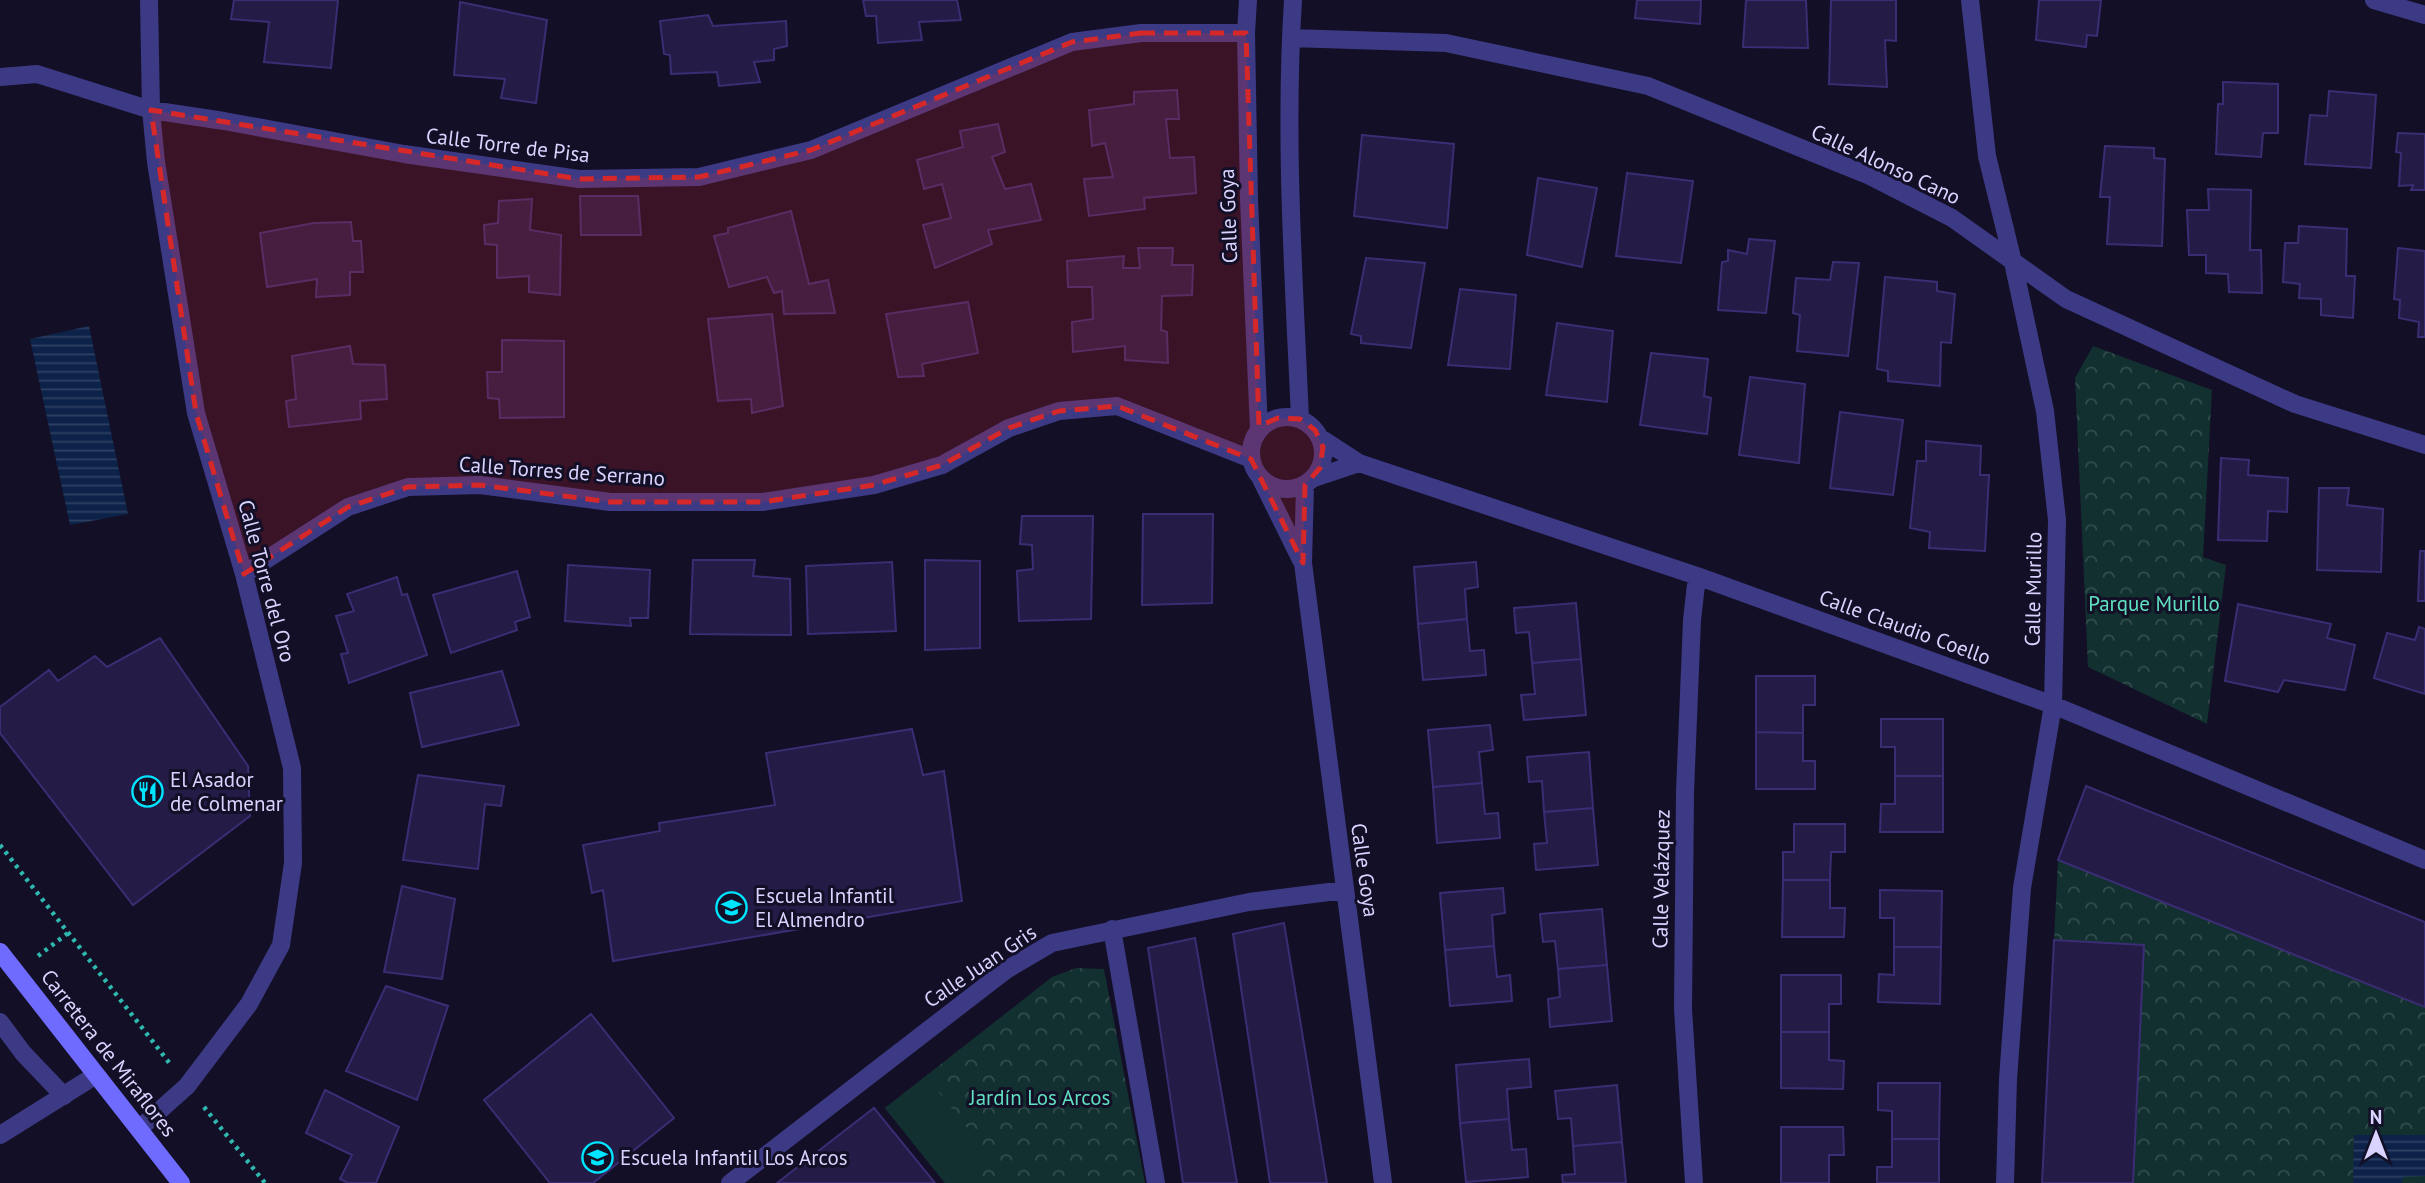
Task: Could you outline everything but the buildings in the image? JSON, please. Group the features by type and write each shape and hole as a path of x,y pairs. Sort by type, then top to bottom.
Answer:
{"main road":[{"name":"Carretera de Miraflores","path":"0,952 181,1183"}],"street":[{"name":"Calle Torre del Oro","path":"140,1128 187,1086 249,1004 281,945 293,863 292,768 244,574 196,413 156,162 151,110 149,0"},
{"name":"Calle Goya","path":"1248,0 1246,33 1249,200 1259,429"},
{"path":"1293,0 1290,199 1300,419"},
{"name":"Calle Murillo","path":"1970,0 1987,156 2045,411 2057,520 2053,705 2022,888 2008,1079 2005,1183"},
{"path":"2374,0 2425,15"},
{"name":"Calle Torre de Pisa","path":"0,77 37,74 151,110 404,154 579,179 699,177 811,150 1072,42 1142,33 1246,33"},
{"name":"Calle Alonso Cano","path":"1291,38 1446,43 1648,86 1870,176 1952,218 2066,299 2295,404 2425,445"},
{"name":"Calle Torres de Serrano","path":"244,574 348,507 408,486 480,485 610,502 762,502 874,485 942,465 1009,428 1059,411 1117,406 1251,459"},
{"path":"1309,481 1323,458 1323,447 1315,429 1300,419 1289,416 1268,422 1259,429 1251,447 1251,459 1254,470 1271,486 1294,489 1359,463"},
{"name":"Calle Claudio Coello","path":"1320,437 1359,463 1696,576 2053,705 2425,860"},
{"name":"Calle Goya","path":"1261,479 1303,563"},
{"name":"Calle Goya","path":"1309,481 1303,563 1383,1183"},
{"name":"Calle Velázquez","path":"1695,1183 1683,1009 1685,792 1696,576"},
{"name":"Calle Juan Gris","path":"730,1183 1006,970 1052,943 1249,902 1345,890"},
{"path":"1112,929 1156,1183"},
{"path":"0,1022 23,1053 64,1096"},
{"path":"0,1135 96,1074"}],"path":[{"path":"0,845 265,1183"}],"highlighted area":[{"path":"1141,33 1246,33 1259,426 1278,418 1300,419 1315,430 1323,447 1320,468 1305,485 1303,563 1251,459 1117,406 1059,411 1009,428 942,465 874,485 762,502 610,502 480,485 408,487 348,507 244,574 196,413 151,110 579,179 699,177 811,150 1072,42"}],"green space":[{"name":"Parque Murillo","path":"2093,346 2212,390 2203,557 2226,565 2207,724 2088,667 2075,378"},
{"path":"2058,860 2425,1007 2425,1183 2133,1183 2144,946 2054,940"},
{"name":"Jardín Los Arcos","path":"1076,968 1104,969 1145,1183 945,1183 885,1108 1052,977"},
{"path":"926,1076 993,1161 965,1183 945,1183 885,1108"}],"water":[{"path":"89,326 128,514 70,525 30,339"},
{"path":"2354,1135 2425,1135 2425,1176 2403,1177 2402,1183 2353,1183"}],"place":[{"name":"El Asador de Colmenar","path":"147,791"},
{"name":"Escuela Infantil El Almendro","path":"732,907"},
{"name":"Escuela Infantil Los Arcos","path":"597,1157"}]}
